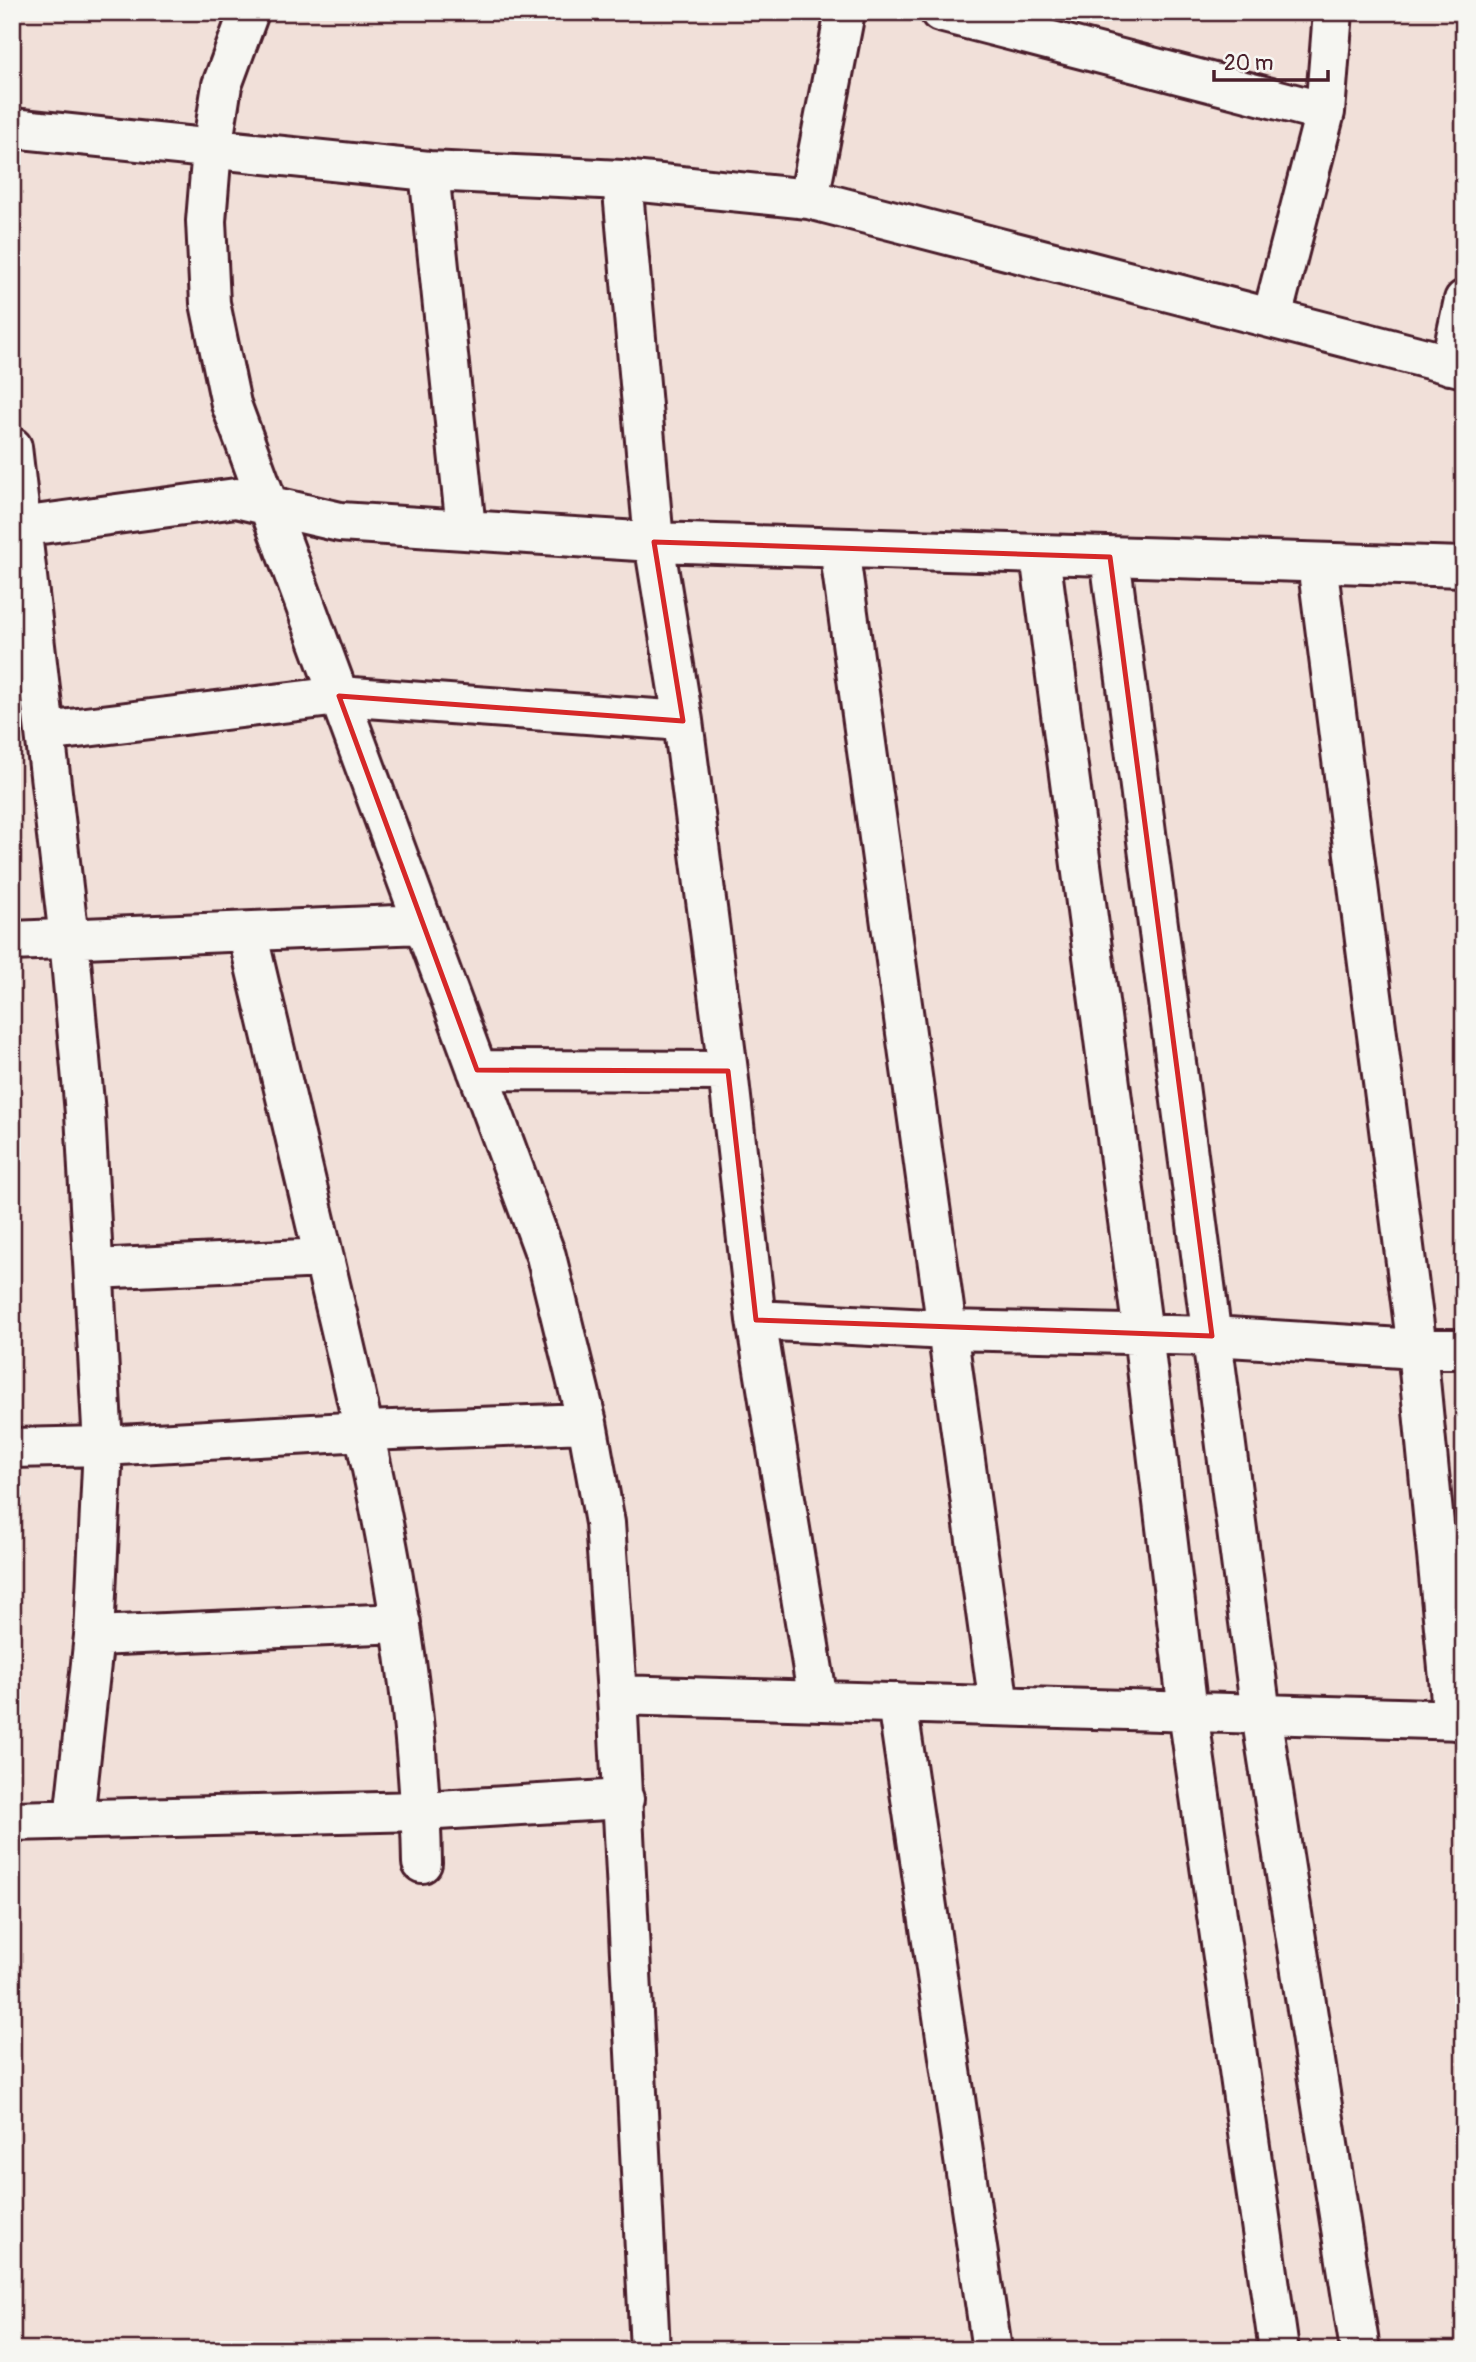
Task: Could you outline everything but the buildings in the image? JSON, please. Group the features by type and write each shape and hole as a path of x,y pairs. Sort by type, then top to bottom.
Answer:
{"street":[{"path":"249,12 222,85 212,149 206,221 210,303 231,404 546,1256 587,1423 605,1523 624,1799 650,2350"},
{"path":"809,199 845,12"},
{"path":"940,12 1325,112"},
{"path":"1272,317 1325,112 1333,12"},
{"path":"12,128 429,171 622,180 809,199 1457,366 1464,300"},
{"path":"429,171 466,529"},
{"path":"622,180 654,541 683,721 728,1071 756,1320 818,1701"},
{"path":"12,447 17,527 45,732 69,939 85,1112 103,1446 94,1636 74,1819"},
{"path":"17,527 236,498 340,523 654,541 1464,567"},
{"path":"839,548 999,1706"},
{"path":"1040,555 1143,1334 1188,1712 1279,2350"},
{"path":"1110,557 1261,1714 1360,2350"},
{"path":"617,1695 1458,1720 1417,1349 1317,562"},
{"path":"45,732 339,696 683,721"},
{"path":"12,941 422,924"},
{"path":"247,932 365,1431 401,1623 421,1811 422,1863"},
{"path":"477,1070 728,1071"},
{"path":"94,1269 324,1258"},
{"path":"756,1320 948,1330 1212,1336 1417,1349 1464,1349"},
{"path":"12,1448 587,1423"},
{"path":"94,1636 401,1623"},
{"path":"897,1703 992,2350"},
{"path":"12,1821 421,1811 624,1799"}],"highlighted area":[{"path":"654,542 1110,557 1212,1336 756,1320 728,1071 477,1070 339,696 683,721"}]}
